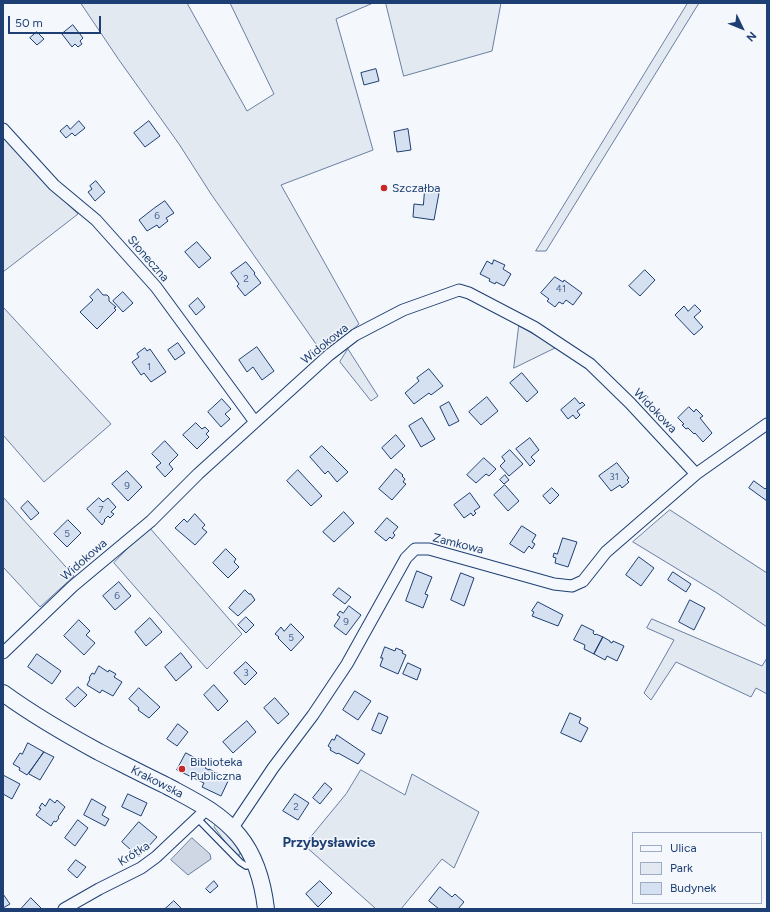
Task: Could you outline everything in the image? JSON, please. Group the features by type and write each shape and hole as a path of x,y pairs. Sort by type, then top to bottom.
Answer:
{"main road":[{"name":"Krakowska","path":"3,693 37,716 84,744 232,829 244,844 255,864 262,883 266,909"}],"street":[{"name":"Słoneczna","path":"3,129 54,185 96,220 156,287 255,422"},
{"name":"Widokowa","path":"3,653 74,586 151,521 198,474 329,355 355,335 403,310 459,290 469,293 534,327 590,364 630,403 696,474"},
{"name":"Zamkowa","path":"232,829 273,768 313,715 347,664 406,558 415,549 429,549 554,584 572,586 583,580 606,552 696,474 767,424"},
{"name":"Krótka","path":"64,909 99,889 141,868 156,857 202,813"}],"lane":[{"path":"202,813 240,862 246,866 255,864"}],"green space":[{"path":"81,3 187,3 247,111 274,94 230,3 373,3 336,19 373,150 281,185 359,324 323,354 211,194 179,144 119,60"},
{"path":"386,3 501,3 492,51 404,76"},
{"path":"688,3 699,3 546,251 536,251"},
{"path":"3,136 39,177 78,214 3,272"},
{"path":"3,307 111,424 44,482 3,435"},
{"path":"519,326 557,347 514,368"},
{"path":"348,349 378,396 371,401 340,362"},
{"path":"3,497 74,576 40,607 3,567"},
{"path":"670,510 767,573 767,627 717,593 633,542"},
{"path":"149,527 242,634 207,669 114,563"},
{"path":"652,619 762,666 767,658 767,694 756,688 751,697 676,662 651,700 644,693 674,640 647,628"},
{"path":"361,770 405,795 412,774 479,812 454,868 442,859 401,909 374,909 375,908 304,845 346,794"},
{"path":"216,825 227,833 235,842 240,851 240,855 238,855 226,843 214,827"}],"shaded area":[{"path":"192,838 210,854 211,859 188,875 171,860"}],"building":[{"path":"73,25 83,38 80,41 82,44 78,47 75,44 72,47 62,34"},
{"path":"37,32 44,39 37,45 30,38"},
{"path":"376,69 379,81 364,85 361,73"},
{"path":"79,121 85,128 75,136 72,133 66,138 60,131 67,125 70,129"},
{"path":"149,121 160,136 145,147 134,133"},
{"path":"408,129 411,150 397,152 394,132"},
{"path":"96,181 105,192 95,201 88,192 92,189 90,186"},
{"path":"425,190 439,193 434,220 413,217 414,204 423,205"},
{"path":"165,201 174,213 166,218 168,221 159,228 157,225 147,231 139,220"},
{"path":"197,242 211,258 199,268 185,252"},
{"path":"494,260 505,265 503,269 511,274 504,286 496,282 495,284 489,281 490,279 480,274 487,261 492,264"},
{"path":"246,262 261,283 245,296 237,286 239,284 231,273"},
{"path":"645,270 655,280 640,296 629,286"},
{"path":"555,277 563,282 564,280 582,293 573,305 566,300 563,304 559,302 555,307 547,301 549,299 541,293"},
{"path":"98,289 103,295 107,295 109,297 109,301 116,307 114,308 116,310 97,329 80,312 93,300 90,297"},
{"path":"123,292 133,303 123,312 113,301"},
{"path":"198,298 205,307 196,315 189,306"},
{"path":"695,305 701,311 694,317 703,327 694,335 675,315 684,306 688,311"},
{"path":"178,343 185,353 175,360 168,350"},
{"path":"257,347 274,371 262,380 253,367 247,372 239,360"},
{"path":"145,348 147,351 150,349 166,372 151,382 144,373 141,375 132,362 139,357 137,354"},
{"path":"429,369 443,386 431,395 429,393 414,404 405,393 419,381 417,378"},
{"path":"522,373 538,392 527,402 510,383"},
{"path":"487,397 498,411 481,425 469,412"},
{"path":"575,398 580,404 582,402 585,405 577,411 580,415 576,419 573,415 568,419 561,410"},
{"path":"222,399 231,409 225,414 230,419 221,427 208,412"},
{"path":"449,402 459,421 449,426 440,407"},
{"path":"689,407 694,412 696,409 703,416 700,418 712,433 703,442 695,433 694,434 688,428 686,429 682,425 684,424 678,418"},
{"path":"422,418 435,439 421,447 409,426"},
{"path":"196,423 202,429 205,427 209,431 206,434 209,437 197,449 183,435"},
{"path":"396,435 405,446 391,459 382,448"},
{"path":"530,438 539,450 531,457 535,461 530,466 516,449"},
{"path":"165,441 178,455 169,464 173,469 165,477 156,467 161,463 152,454"},
{"path":"322,446 348,472 337,482 328,471 325,474 310,457"},
{"path":"510,450 523,464 509,476 500,466 505,461 502,457"},
{"path":"484,458 496,469 489,476 486,474 476,483 467,475"},
{"path":"617,463 629,478 627,480 629,482 622,488 620,485 611,491 599,476"},
{"path":"396,469 403,475 402,476 405,479 403,482 406,484 392,500 379,489"},
{"path":"298,470 322,496 311,506 287,481"},
{"path":"127,471 142,487 128,501 112,484"},
{"path":"505,475 509,480 504,484 500,480"},
{"path":"754,481 765,489 767,487 767,501 749,488"},
{"path":"505,485 519,501 508,511 494,495"},
{"path":"552,488 559,495 550,504 543,496"},
{"path":"470,493 480,507 474,511 476,513 473,516 471,513 464,518 454,505"},
{"path":"99,498 103,502 108,498 116,507 111,512 114,514 110,518 108,516 102,525 87,509"},
{"path":"28,501 39,513 31,520 21,508"},
{"path":"344,512 354,523 334,542 323,532"},
{"path":"195,514 205,525 202,528 207,532 195,545 175,528 184,519 187,522"},
{"path":"387,518 398,527 393,533 395,535 392,539 390,537 386,541 375,532"},
{"path":"68,520 81,533 67,547 54,534"},
{"path":"522,526 536,535 532,542 535,544 532,549 529,546 524,553 510,544"},
{"path":"563,538 577,542 568,567 555,563 556,558 553,557 554,553 557,554"},
{"path":"226,549 236,559 234,562 239,567 228,578 213,563"},
{"path":"639,557 654,568 641,586 626,575"},
{"path":"417,571 432,577 425,594 428,595 423,608 406,601"},
{"path":"673,572 691,584 686,592 668,580"},
{"path":"461,573 474,578 464,606 451,600"},
{"path":"119,582 131,596 115,610 103,596"},
{"path":"339,588 351,597 345,604 333,595"},
{"path":"245,590 251,594 255,600 238,616 229,608"},
{"path":"690,600 705,608 694,630 679,622"},
{"path":"538,602 563,615 558,626 532,616 534,612 532,611"},
{"path":"349,606 361,615 346,635 334,626 340,617 337,615 340,611 343,613"},
{"path":"246,617 254,625 246,633 238,625"},
{"path":"150,618 162,632 146,646 135,632"},
{"path":"79,620 90,631 86,635 95,643 84,655 64,636"},
{"path":"291,624 304,637 291,651 275,634 281,627 284,631"},
{"path":"582,625 594,631 593,633 595,635 596,634 603,637 594,654 584,649 585,645 574,640"},
{"path":"603,637 612,643 613,641 624,646 617,661 607,656 605,660 594,654"},
{"path":"385,647 395,651 396,648 403,651 402,653 406,655 398,674 380,666"},
{"path":"181,653 192,667 176,681 165,667"},
{"path":"37,654 61,671 52,684 28,667"},
{"path":"246,662 257,673 245,685 234,673"},
{"path":"408,663 421,669 417,680 403,674"},
{"path":"99,666 108,672 109,670 116,674 114,677 122,682 113,696 102,690 100,693 87,685 92,673 94,674"},
{"path":"214,685 228,701 218,711 204,695"},
{"path":"78,687 87,695 75,707 66,699"},
{"path":"139,688 160,707 149,718 138,710 139,708 129,699"},
{"path":"355,691 371,701 358,720 343,710"},
{"path":"275,698 289,714 278,724 264,708"},
{"path":"379,713 388,717 381,734 372,730"},
{"path":"570,713 581,718 579,723 588,728 581,742 561,733"},
{"path":"247,721 256,732 233,753 223,742"},
{"path":"178,724 188,732 177,746 167,739"},
{"path":"337,735 365,754 358,764 330,750 331,748 328,746 332,739 334,740"},
{"path":"28,743 44,752 27,775 13,764 20,753 22,754"},
{"path":"44,752 54,757 40,780 29,774"},
{"path":"186,753 199,760 197,763 206,767 205,768 229,779 221,796 202,787 204,783 177,770"},
{"path":"3,775 20,784 12,799 3,794"},
{"path":"325,783 332,789 320,804 313,798"},
{"path":"128,794 147,803 141,816 122,807"},
{"path":"295,794 309,803 298,820 283,811"},
{"path":"50,799 55,803 57,800 65,807 58,817 59,818 56,822 54,821 51,826 36,815 41,809 39,808 42,803 45,806"},
{"path":"92,799 106,807 102,815 109,819 105,826 84,815"},
{"path":"78,820 88,828 75,846 65,838"},
{"path":"139,822 157,837 139,857 122,842"},
{"path":"76,860 86,867 77,878 68,870"},
{"path":"214,881 218,886 210,893 206,889"},
{"path":"320,881 332,893 318,907 306,894"},
{"path":"440,887 452,897 455,894 464,902 458,909 439,909 429,901"},
{"path":"3,894 10,904 3,908"},
{"path":"31,898 42,909 21,909"},
{"path":"174,901 182,909 165,909"}],"place":[{"name":"Szczałba","path":"384,188"},
{"name":"Biblioteka Publiczna","path":"182,769"}],"district":[{"name":"Przybysławice","path":"329,843"}]}
